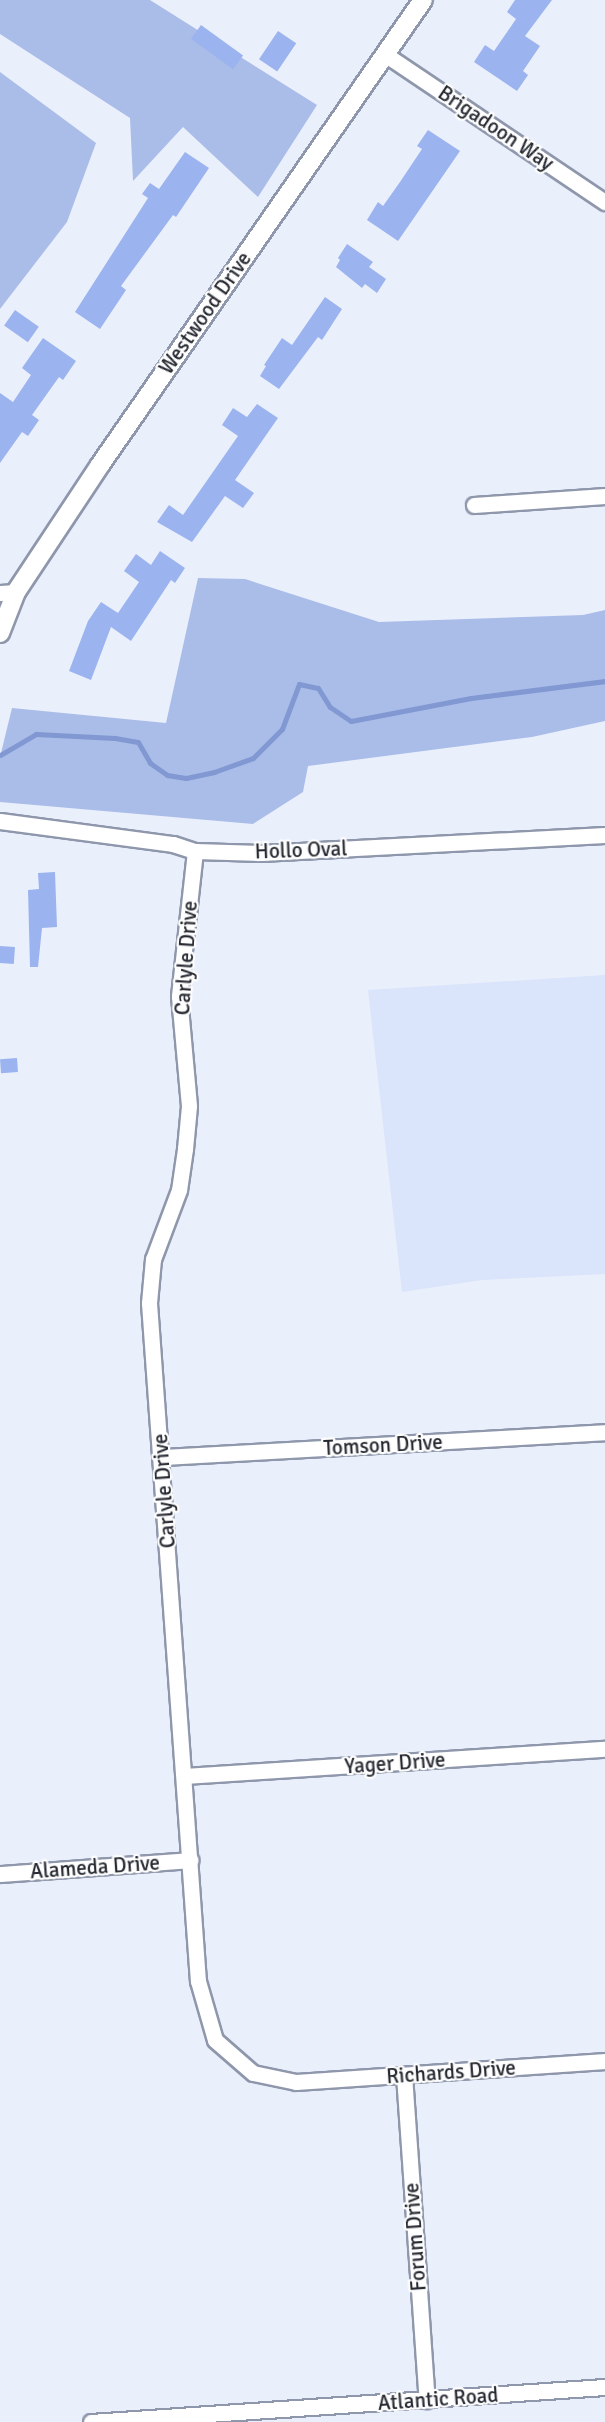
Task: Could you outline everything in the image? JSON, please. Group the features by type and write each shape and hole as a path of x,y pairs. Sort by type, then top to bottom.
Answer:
{"street":[{"name":"Westwood Drive","path":"0,633 8,592 100,465 423,0"},
{"name":"Brigadoon Way","path":"386,55 605,202"},
{"path":"474,505 605,496"},
{"name":"Hollo Oval","path":"0,820 173,844 195,851 261,853 605,835"},
{"name":"Carlyle Drive","path":"195,851 179,996 189,1106 185,1149 179,1191 153,1259 149,1303 162,1457 198,1981 215,2040 253,2073 296,2082"},
{"name":"Tomson Drive","path":"162,1457 605,1432"},
{"name":"Yager Drive","path":"184,1776 605,1749"},
{"name":"Alameda Drive","path":"0,1874 190,1860"},
{"name":"Richards Drive","path":"296,2082 605,2061"},
{"name":"Forum Drive","path":"404,2075 427,2400"},
{"name":"Atlantic Road","path":"91,2422 265,2417 427,2400 605,2387"}],"shaded area":[{"path":"0,0 150,0 317,105 258,197 183,127 133,181 130,118 0,34"},
{"path":"0,72 96,143 67,222 0,309"},
{"path":"198,578 245,579 379,622 583,615 605,610 605,721 532,737 308,766 303,792 253,824 0,802 0,757 12,708 166,723"},
{"path":"605,975 605,1274 482,1280 402,1292 368,990"}],"building":[{"path":"515,0 552,0 525,36 540,46 523,71 528,75 517,91 474,62 485,45 494,51 516,19 507,12"},
{"path":"201,25 243,56 233,69 191,39"},
{"path":"278,31 296,43 277,71 259,59"},
{"path":"428,130 460,151 398,241 367,220 378,202 383,206 400,182 422,149 417,146"},
{"path":"185,152 209,168 176,217 173,215 121,286 126,290 100,329 75,312 148,198 142,194 150,183 159,189"},
{"path":"347,244 373,262 369,267 386,279 377,293 365,284 362,288 336,267 340,260 338,258"},
{"path":"325,297 342,309 322,340 318,337 279,389 260,376 266,366 264,365 282,338 292,345"},
{"path":"15,310 39,327 28,342 4,326"},
{"path":"43,338 76,361 63,380 59,377 32,415 39,420 28,436 22,432 0,463 0,393 13,402 31,375 22,368"},
{"path":"257,404 278,418 235,480 254,493 243,508 225,496 192,542 157,522 169,505 183,515 238,436 222,425 233,408 247,417"},
{"path":"160,551 185,568 175,583 171,580 131,641 111,627 91,680 69,671 88,621 101,602 118,613 139,582 124,571 136,554 151,565"},
{"path":"55,872 57,927 42,928 38,967 30,967 28,890 39,889 38,873"},
{"path":"0,946 15,947 14,964 0,963"},
{"path":"17,1058 18,1072 1,1073 0,1059"}],"waterway":[{"path":"0,755 36,734 115,738 138,742 150,763 167,775 186,778 214,772 253,758 282,729 299,684 318,688 330,707 351,721 471,698 605,681"}]}
